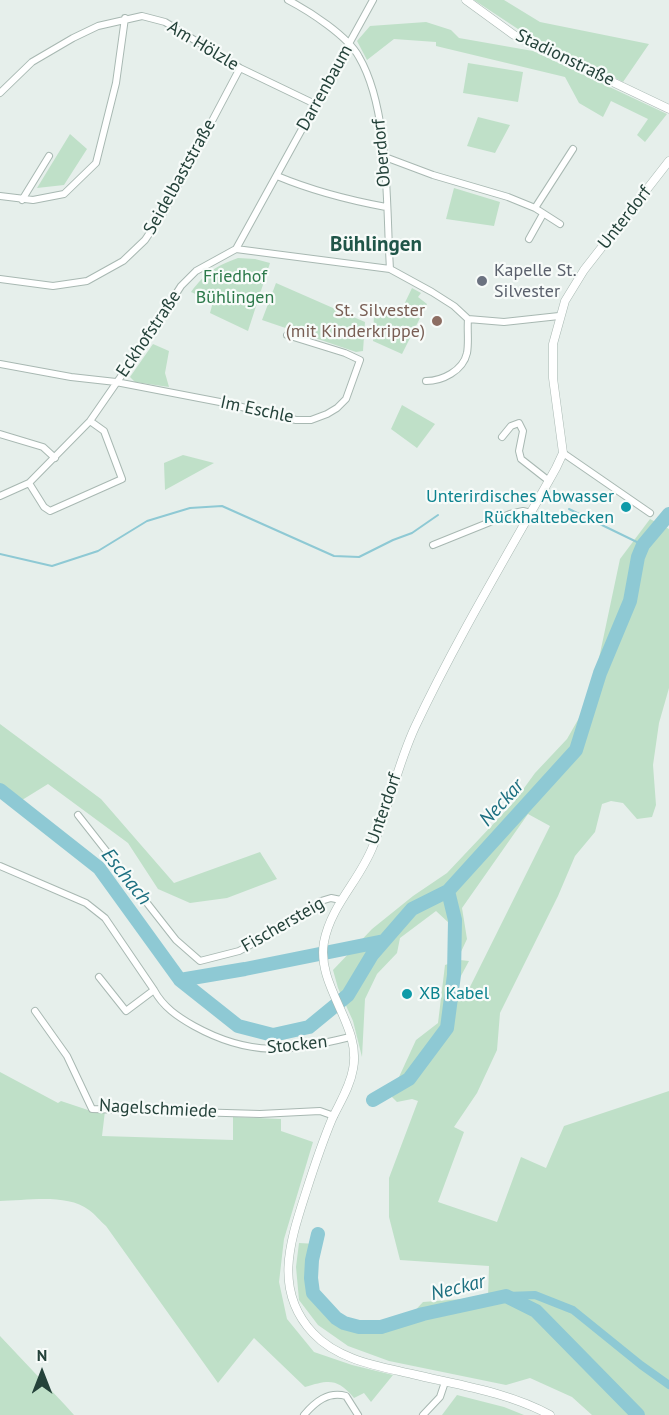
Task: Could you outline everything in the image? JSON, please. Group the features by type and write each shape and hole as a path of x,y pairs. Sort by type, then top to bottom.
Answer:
{"street":[{"name":"Oberdorf","path":"288,0 333,30 361,60 377,104 385,157 390,268"},
{"name":"Darrenbaum","path":"236,249 373,0"},
{"name":"Stadionstraße","path":"466,0 514,35 669,109"},
{"name":"Am Hölzle","path":"0,93 32,62 73,38 98,26 125,18 142,16 165,22 240,68 315,104"},
{"path":"0,196 33,200 64,194 96,162 116,83 125,18"},
{"name":"Seidelbaststraße","path":"0,279 53,286 87,281 123,261 145,240 165,210 240,68"},
{"path":"535,208 573,148"},
{"path":"22,200 49,156"},
{"path":"385,157 433,175 508,197 535,208 560,224"},
{"name":"Unterdorf","path":"550,1415 509,1397 390,1369 343,1355 323,1342 302,1318 288,1285 288,1262 291,1240 319,1151 349,1086 354,1066 350,1037 333,993 323,955 330,922 373,848 397,770 415,728 467,624 563,453 553,378 553,344 565,301 584,270 669,161"},
{"path":"277,176 303,187 345,199 386,207"},
{"path":"529,239 543,214"},
{"path":"236,249 390,268 454,306 468,319 504,322 559,316"},
{"name":"Eckhofstraße","path":"0,496 29,483 90,421 181,286 196,271 236,249"},
{"path":"426,381 439,380 458,369 467,355 468,319"},
{"name":"Im Eschle","path":"116,382 225,403 296,420 311,420 327,414 346,399 360,360 287,335"},
{"path":"0,364 71,377 116,382"},
{"path":"29,483 44,507 50,511 122,479 104,431 90,421"},
{"path":"502,437 511,426 519,423 523,431 519,451 521,459 549,481"},
{"path":"0,434 43,447 55,458"},
{"path":"563,453 650,513"},
{"path":"433,545 510,514 524,511 531,513"},
{"name":"Fischersteig","path":"78,815 176,940 200,961 239,951 291,922 321,900 332,898 341,900"},
{"name":"Stocken","path":"0,866 86,903 105,918 159,1000 179,1018 212,1036 242,1047 267,1050 350,1037"},
{"path":"99,977 126,1011 154,990"},
{"name":"Nagelschmiede","path":"35,1011 67,1056 92,1109 260,1114 320,1111 334,1116"},
{"path":"423,1415 440,1397 445,1382"},
{"path":"304,1415 310,1407 327,1396 340,1394 346,1396 358,1415"}],"green space":[{"path":"474,0 504,0 540,22 649,44 623,82 521,31"},
{"path":"426,22 451,30 459,38 533,51 667,114 645,142 637,135 648,119 611,101 603,117 579,103 565,77 436,46 436,42 394,39 367,60 357,41 370,26"},
{"path":"468,63 523,72 518,102 463,93"},
{"path":"478,117 510,125 495,153 467,146"},
{"path":"70,134 87,149 64,185 37,188"},
{"path":"454,188 500,202 494,226 446,219"},
{"name":"Friedhof Bühlingen","path":"238,258 270,263 248,331 210,313 213,302 191,292 212,271"},
{"path":"276,283 365,322 363,351 356,352 262,320"},
{"path":"412,288 421,293 418,297 427,304 402,354 373,341 374,314 380,306 400,313"},
{"path":"153,344 169,351 165,373 169,387 135,382 130,377"},
{"path":"402,405 435,424 417,448 391,429"},
{"path":"183,455 214,463 165,490 164,463"},
{"path":"650,519 669,529 669,688 659,723 653,765 656,805 652,817 637,819 623,803 611,801 602,804 595,832 575,856 558,896 500,1013 497,1050 477,1093 454,1127 464,1132 438,1202 497,1222 521,1157 546,1168 564,1126 669,1091 669,1415 592,1415 572,1397 530,1378 506,1385 389,1361 348,1346 318,1325 299,1300 296,1267 299,1243 317,1244 314,1289 327,1309 352,1322 371,1325 409,1317 423,1302 488,1297 489,1266 400,1260 389,1217 389,1178 418,1101 412,1099 397,1102 388,1093 399,1077 416,1040 438,1023 445,965 460,960 469,961 455,987 465,997 550,826 528,814 462,908 467,939 460,954 448,954 450,924 436,911 400,938 397,953 377,974 365,999 362,1057 353,1021 338,988 333,970 372,929 413,896 447,873 514,802 535,773 567,739 583,711 598,663 620,559"},
{"path":"0,724 101,799 174,883 260,852 277,879 227,898 190,903 158,889 128,843 48,784 14,805 0,797"},
{"path":"0,1072 58,1103 61,1101 91,1111 105,1111 102,1136 233,1140 233,1117 281,1119 281,1131 313,1142 284,1239 279,1282 287,1319 314,1352 352,1365 393,1375 371,1402 364,1393 354,1398 343,1387 332,1382 305,1387 254,1338 218,1383 106,1226 91,1212 69,1201 34,1199 0,1201"},
{"path":"0,1336 65,1405 74,1415 0,1415"},
{"path":"457,1395 504,1407 524,1415 442,1415"}],"waterway":[{"path":"0,554 52,566 98,551 147,521 190,508 222,506 334,556 359,557 412,533 438,515"},
{"path":"569,509 643,545"},
{"name":"Neckar","path":"373,1100 409,1079 447,1028 454,975 455,920 448,891 576,750 600,673 630,601 638,557 643,545 669,514"},
{"name":"Eschach","path":"0,790 99,868 180,980 238,1026 273,1035 309,1027 348,995 372,955 412,909 448,891"},
{"name":"Eschach","path":"180,980 384,941"},
{"name":"Neckar","path":"318,1234 312,1260 313,1293 336,1318 344,1323 359,1327 381,1327 423,1314 506,1296 536,1311 638,1415"},
{"path":"506,1296 535,1295 573,1310 669,1385"}],"place":[{"name":"Kapelle St. Silvester","path":"482,281"},
{"name":"St. Silvester (mit Kinderkrippe)","path":"437,321"},
{"name":"Unterirdisches Abwasser Rückhaltebecken","path":"626,507"},
{"name":"XB Kabel","path":"407,994"}],"district":[{"name":"Bühlingen","path":"376,245"}]}
